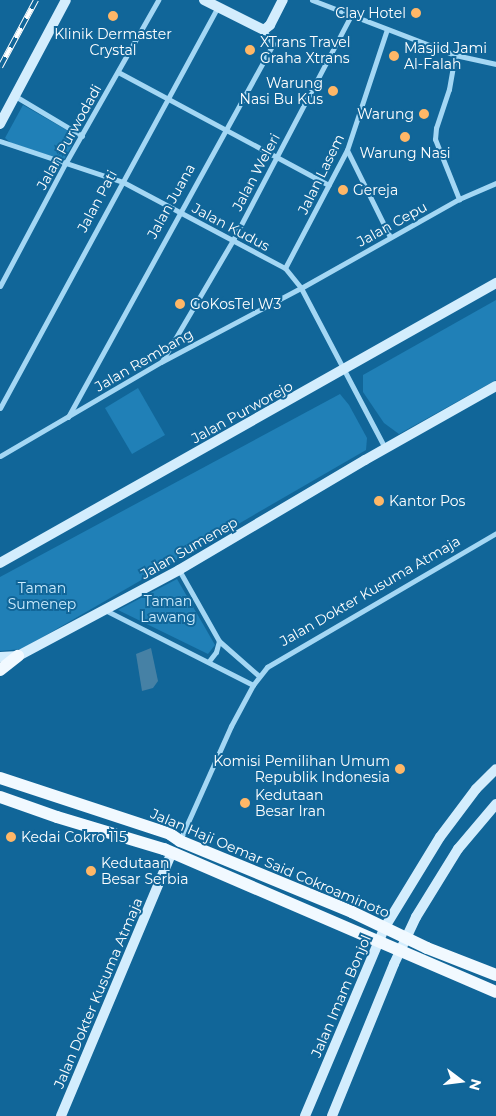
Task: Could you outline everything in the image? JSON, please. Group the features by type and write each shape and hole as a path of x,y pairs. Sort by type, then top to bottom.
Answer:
{"main road":[{"path":"0,670 18,656"},
{"name":"Jalan Haji Oemar Said Cokroaminoto","path":"0,778 170,834 180,841 496,975"},
{"name":"Jalan Haji Oemar Said Cokroaminoto","path":"0,798 172,852 496,992"}],"street":[{"path":"0,124 66,0"},
{"name":"Jalan Purwodadi","path":"0,286 65,164 158,0"},
{"path":"204,0 264,30 270,25 283,0"},
{"path":"312,0 455,56 496,64"},
{"name":"Jalan Pati","path":"0,408 218,8"},
{"name":"Jalan Weleri","path":"161,362 233,240 352,15"},
{"name":"Jalan Lasem","path":"285,268 348,150 387,29"},
{"name":"Jalan Juana","path":"68,417 273,44 264,30"},
{"path":"455,56 449,89 436,128 436,139 459,199"},
{"path":"118,72 329,185"},
{"path":"15,96 82,136"},
{"name":"Jalan Kudus","path":"0,141 123,182 285,268 300,288 344,370"},
{"path":"348,150 390,237"},
{"name":"Jalan Cepu","path":"300,288 459,199 496,183"},
{"name":"Jalan Purworejo","path":"0,564 496,283"},
{"name":"Jalan Rembang","path":"0,456 161,362 300,288"},
{"path":"344,370 385,448"},
{"name":"Jalan Sumenep","path":"0,657 18,656 179,570 385,448 496,386"},
{"name":"Jalan Dokter Kusuma Atmaja","path":"180,841 231,726 253,685 267,667 496,533"},
{"path":"179,570 219,641 259,676"},
{"path":"105,610 209,661 253,685"},
{"path":"209,661 216,652 219,641"},
{"name":"Jalan Imam Bonjol","path":"305,1116 385,928 440,837 476,789 496,769"},
{"path":"332,1116 406,938 442,873 458,849 496,804"},
{"name":"Jalan Dokter Kusuma Atmaja","path":"61,1116 172,852"}],"green space":[{"path":"23,105 77,136 64,160 11,143 5,138"},
{"path":"496,300 496,380 399,434 384,423 363,392 363,375"},
{"path":"138,388 165,435 132,454 105,408"},
{"name":"Taman Sumenep","path":"340,394 349,405 367,438 366,450 22,649 0,651 0,577"},
{"name":"Taman Lawang","path":"177,579 215,645 208,654 118,610"}],"shaded area":[{"path":"151,648 158,681 153,688 142,691 136,654"}],"railway":[{"path":"0,67 36,0"}],"place":[{"name":"Clay Hotel","path":"416,13"},
{"name":"Klinik Dermaster Crystal","path":"113,16"},
{"name":"XTrans Travel Graha Xtrans","path":"250,50"},
{"name":"Masjid Jami Al-Falah","path":"394,56"},
{"name":"Warung Nasi Bu Kus","path":"333,91"},
{"name":"Warung","path":"424,114"},
{"name":"Warung Nasi","path":"405,137"},
{"name":"Gereja","path":"343,190"},
{"name":"GoKosTel W3","path":"180,304"},
{"name":"Kantor Pos","path":"379,501"},
{"name":"Komisi Pemilihan Umum Republik Indonesia","path":"400,769"},
{"name":"Kedutaan Besar Iran","path":"245,803"},
{"name":"Kedai Cokro 115","path":"11,837"},
{"name":"Kedutaan Besar Serbia","path":"91,871"}]}
